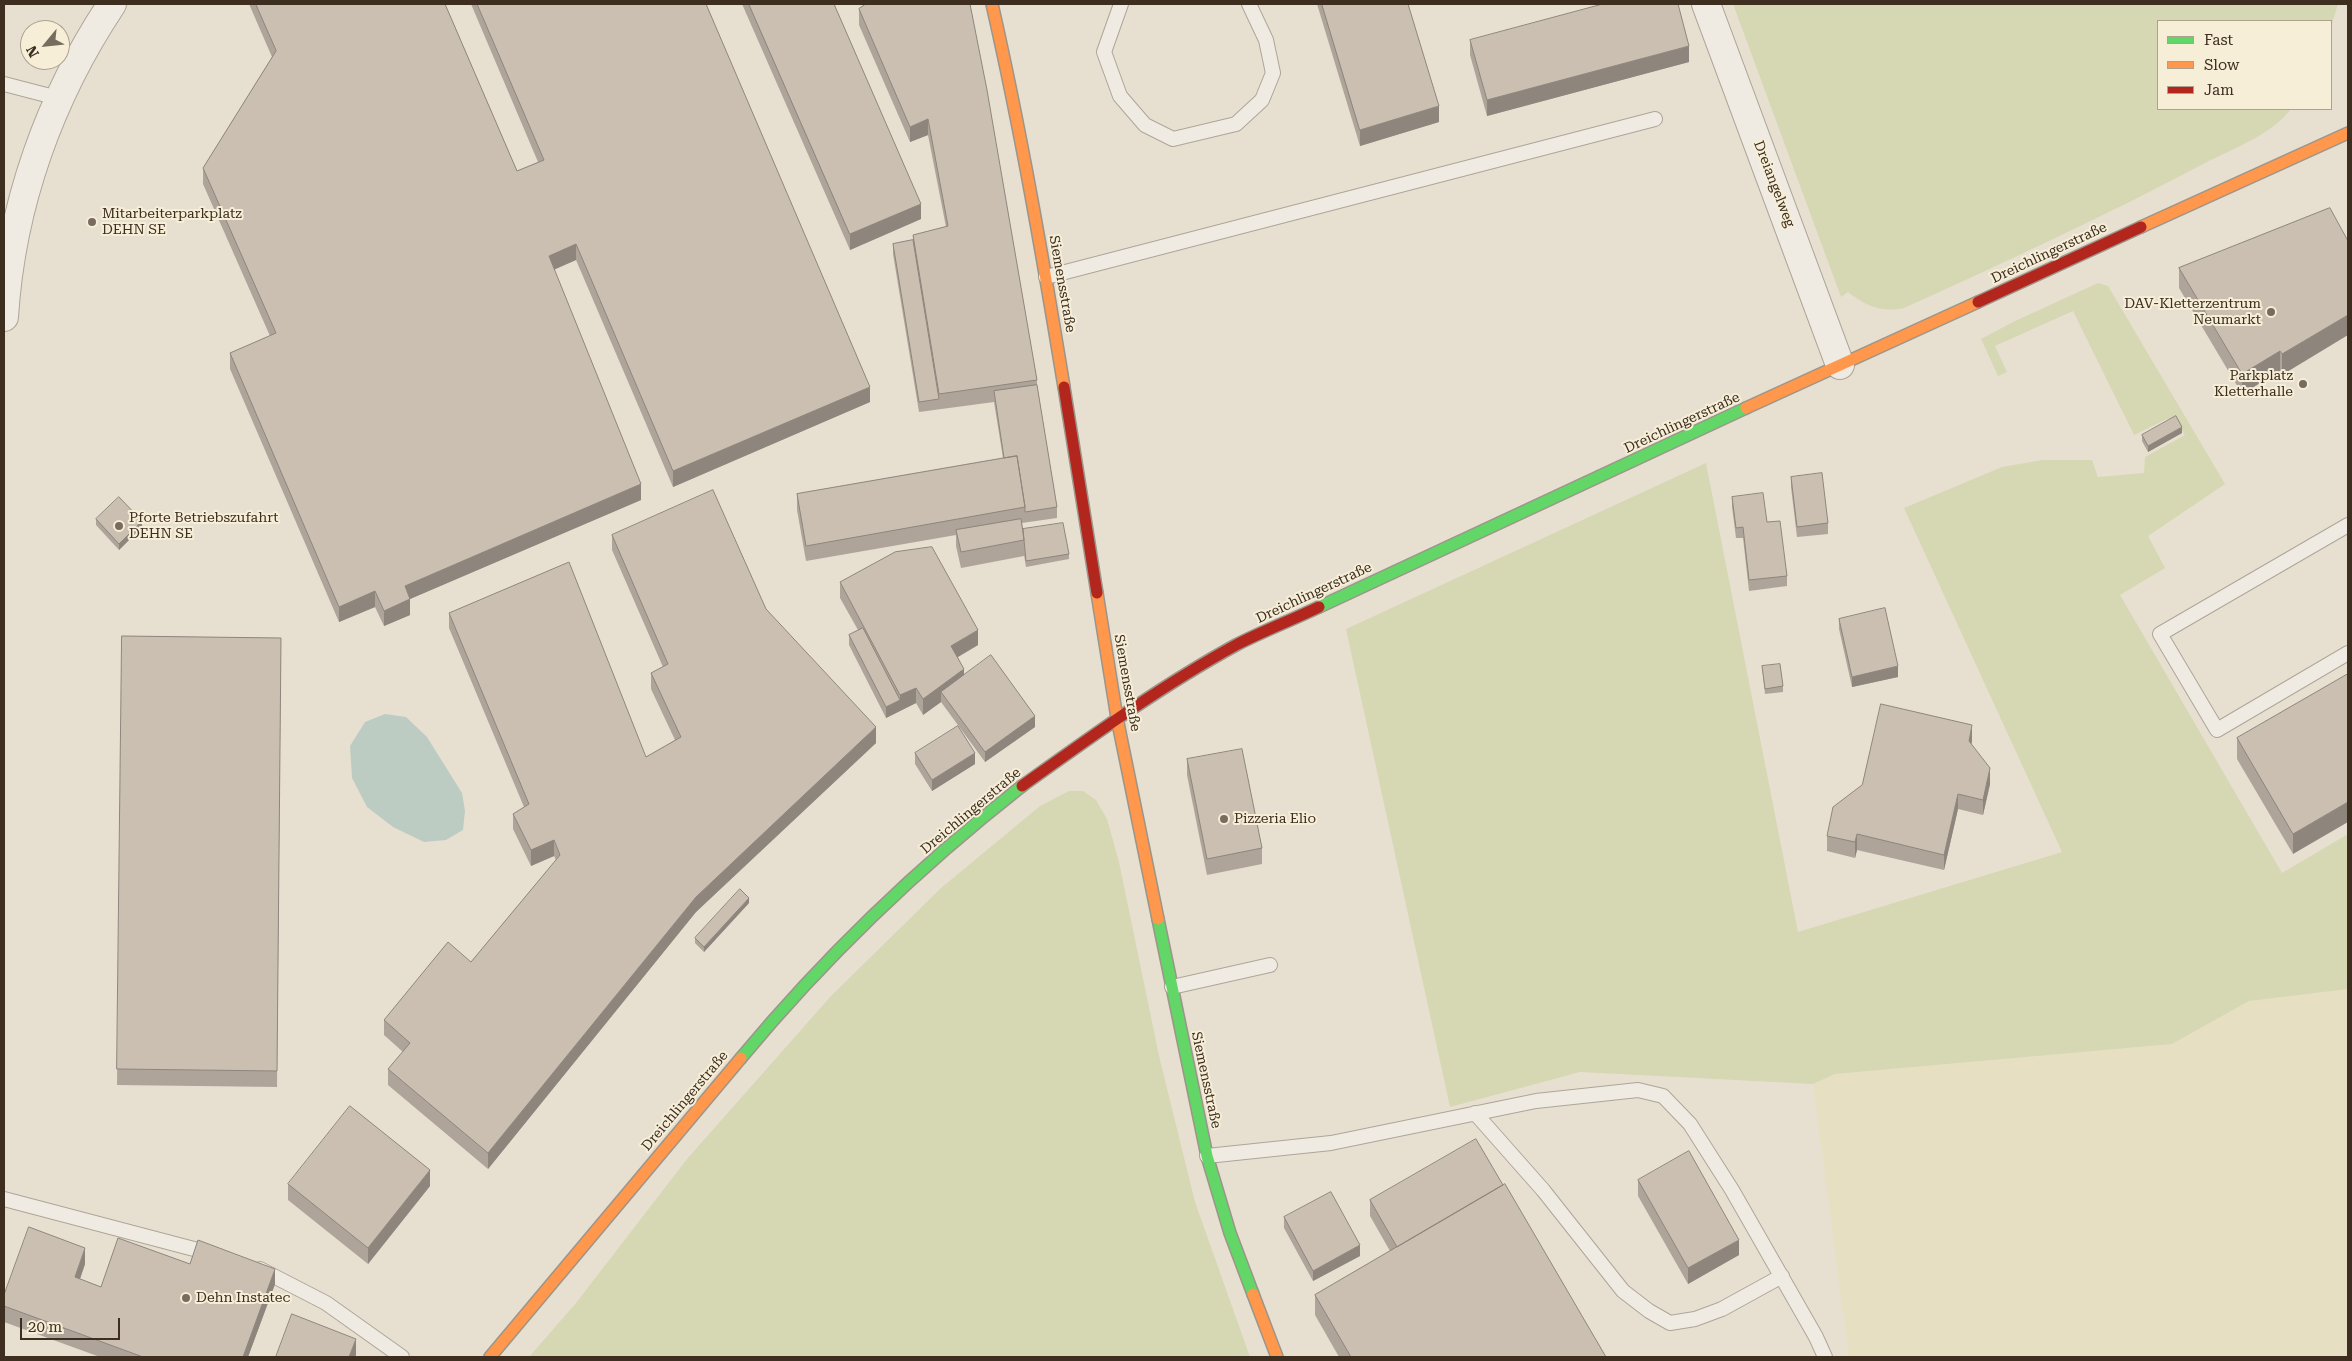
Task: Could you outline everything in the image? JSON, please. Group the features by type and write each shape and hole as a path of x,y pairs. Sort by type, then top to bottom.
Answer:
{"street":[{"path":"4,317 6,266 30,176 58,98 90,37 112,4"},
{"name":"Siemensstraße","path":"992,4 1010,83 1046,277 1117,718 1207,1156 1230,1233 1277,1357"},
{"name":"Dreiangelweg","path":"1706,4 1840,364"},
{"name":"Dreichlingerstraße","path":"490,1357 772,1019 851,936 946,849 1013,794 1117,718 1176,680 1237,645 1840,364 2348,133"}],"lane":[{"path":"1121,4 1104,52 1120,96 1144,125 1173,139 1236,124 1262,100 1273,72 1266,40 1249,4"},
{"path":"4,84 58,98"},
{"path":"1046,277 1655,119"},
{"path":"2348,525 2160,634 2217,730 2348,653"},
{"path":"1172,987 1270,965"},
{"path":"1207,1156 1331,1143 1536,1101 1638,1090 1663,1096 1690,1124 1732,1190 1816,1336 1825,1357"},
{"path":"1475,1113 1543,1190 1623,1291 1649,1312 1670,1323 1694,1319 1722,1309 1782,1276"},
{"path":"4,1199 185,1245 230,1260"},
{"path":"249,1265 267,1271 326,1303 402,1357"}],"shaded area":[{"path":"385,714 406,717 427,737 462,793 465,811 463,830 446,840 424,842 393,827 367,807 352,778 350,746 365,722"},
{"path":"2348,989 2348,1357 1849,1357 1813,1084 1835,1074 2172,1044 2249,1001"}],"green space":[{"path":"1733,4 2338,4 2332,24 2332,20 2157,20 2157,110 2290,110 2263,134 2018,256 1904,308 1888,310 1874,307 1848,292 1841,297"},
{"path":"2098,283 2108,286 2225,484 2148,536 2165,568 2120,595 2282,873 2348,834 2348,989 2249,1001 2172,1044 1835,1074 1813,1084 1580,1072 1450,1107 1346,629 1706,463 1798,932 2062,852 1904,508 2002,467 2043,460 2092,460 2098,477 2144,473 2145,457 2185,435 2177,420 2167,419 2134,435 2073,311 1995,346 2007,372 1998,376 1981,339 2013,322"},
{"path":"1069,791 1083,791 1096,800 1107,819 1119,862 1159,1056 1195,1202 1250,1357 529,1357 576,1303 687,1159 831,996 941,888 1040,806"}],"building":[{"path":"256,4 445,4 517,171 544,160 477,4 706,4 870,387 673,471 576,244 549,256 641,484 405,586 410,599 384,611 375,591 339,607 230,353 276,333 203,168 276,51"},
{"path":"749,4 834,4 921,204 850,234"},
{"path":"866,4 970,4 987,90 1037,380 939,394 913,235 948,226 928,119 910,127 859,9"},
{"path":"1322,4 1408,4 1439,106 1360,130"},
{"path":"1603,4 1678,4 1689,46 1487,100 1470,40"},
{"name":"DAV-Kletterzentrum Neumarkt","path":"2330,208 2348,241 2348,315 2282,354 2280,351 2242,374 2179,268"},
{"path":"913,240 939,399 919,402 893,244"},
{"path":"1037,385 1057,507 1025,512 1017,456 1004,458 994,391"},
{"path":"2176,416 2182,427 2148,446 2142,435"},
{"path":"1017,456 1025,507 806,546 797,494"},
{"path":"1822,473 1828,523 1797,527 1791,477"},
{"path":"713,490 766,609 876,727 696,897 488,1153 388,1069 410,1043 384,1020 448,942 471,962 560,855 554,840 531,850 513,814 529,804 449,613 569,562 646,757 681,737 651,673 668,664 612,535"},
{"path":"1763,493 1767,522 1780,521 1787,576 1749,580 1743,527 1736,528 1732,497"},
{"name":"Pforte Betriebszufahrt DEHN SE","path":"119,497 142,521 119,544 96,519"},
{"path":"1021,519 1024,540 961,552 956,530"},
{"path":"1063,523 1069,554 1026,561 1023,529"},
{"path":"932,547 978,630 951,646 964,669 923,699 916,688 900,695 840,582 895,552"},
{"path":"1885,608 1898,666 1852,677 1839,619"},
{"path":"863,628 900,700 886,707 849,635"},
{"path":"122,636 281,638 277,1071 117,1069"},
{"path":"991,655 1035,716 985,752 941,692"},
{"path":"1780,664 1783,686 1765,689 1762,666"},
{"path":"2348,674 2348,802 2293,834 2237,738"},
{"path":"1881,704 1972,725 1969,741 1990,768 1983,800 1958,794 1944,855 1857,834 1855,842 1827,836 1833,807 1862,785"},
{"path":"958,726 975,753 932,780 915,753"},
{"path":"1242,749 1262,848 1207,859 1187,759"},
{"path":"740,889 749,898 704,947 695,938"},
{"path":"350,1106 430,1170 368,1248 288,1184"},
{"path":"1476,1139 1503,1185 1397,1247 1370,1200"},
{"path":"1689,1151 1739,1240 1688,1268 1638,1180"},
{"path":"1505,1184 1606,1357 1351,1357 1315,1295"},
{"path":"1331,1192 1360,1245 1313,1271 1284,1217"},
{"name":"Dehn Instatec","path":"29,1227 85,1248 75,1277 101,1287 118,1238 190,1264 198,1240 275,1269 243,1357 143,1357 4,1306 4,1295"},
{"path":"292,1314 356,1339 349,1357 276,1357"}],"traffic: fast":[{"path":"1319,607 1746,408"},
{"path":"741,1058 839,949 874,914 947,848 1022,786"},
{"path":"1158,919 1207,1156 1230,1233 1253,1294"}],"traffic: slow":[{"path":"992,4 1013,99 1064,387"},
{"path":"2141,227 2348,133"},
{"path":"1746,408 1978,302"},
{"path":"1097,593 1117,718 1158,919"},
{"path":"490,1357 741,1058"},
{"path":"1253,1294 1277,1357"}],"traffic: jam":[{"path":"1978,302 2141,227"},
{"path":"1064,387 1097,593"},
{"path":"1022,786 1127,712 1181,677 1236,645 1319,607"}],"place":[{"name":"Mitarbeiterparkplatz DEHN SE","path":"92,222"},
{"name":"DAV-Kletterzentrum Neumarkt","path":"2271,312"},
{"name":"Parkplatz Kletterhalle","path":"2303,384"},
{"name":"Pforte Betriebszufahrt DEHN SE","path":"119,526"},
{"name":"Pizzeria Elio","path":"1224,819"},
{"name":"Dehn Instatec","path":"186,1298"}]}
